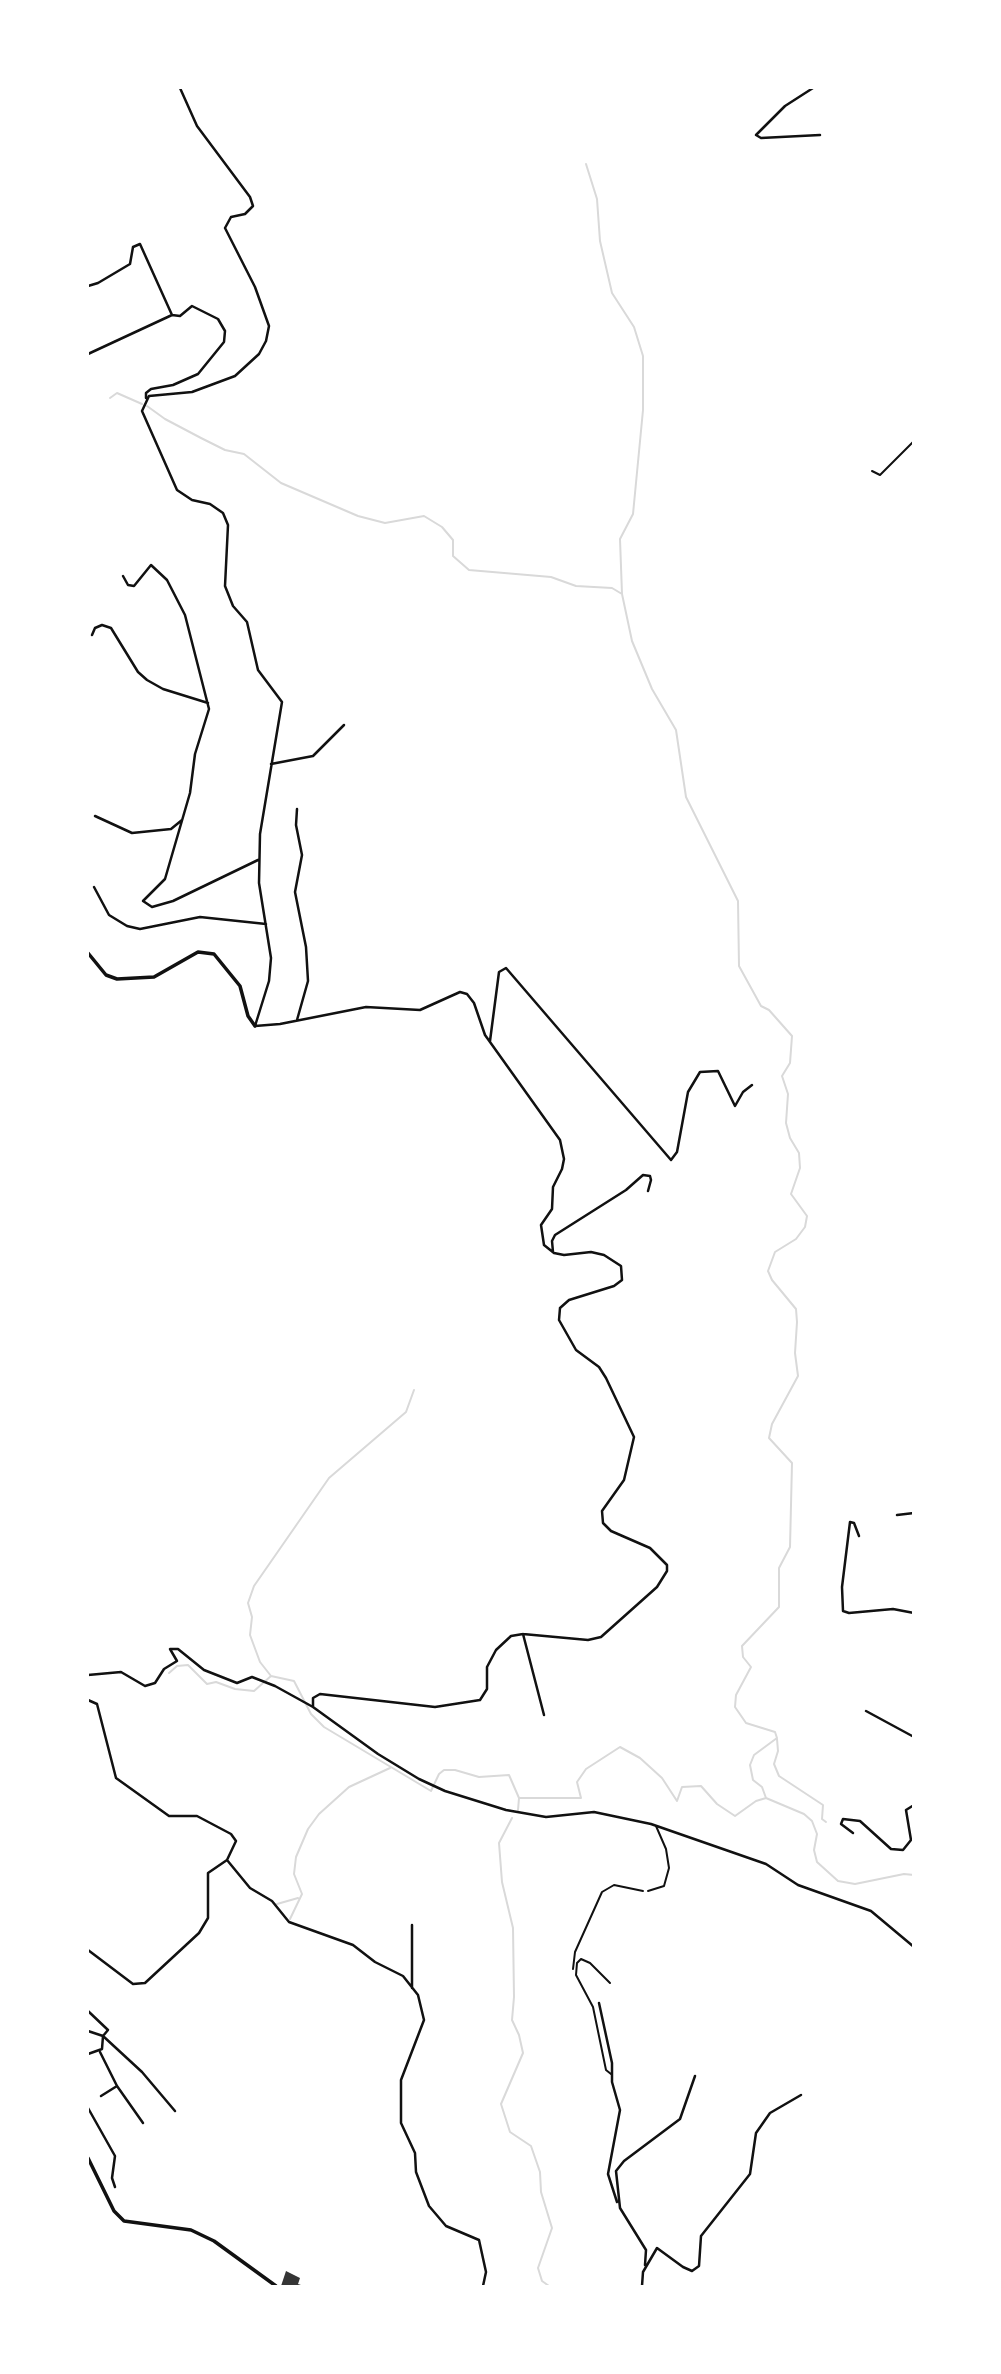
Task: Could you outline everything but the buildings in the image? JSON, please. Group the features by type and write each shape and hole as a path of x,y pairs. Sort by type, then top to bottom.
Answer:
{"street":[{"path":"146,399 161,392 192,391 235,376 259,354 266,341 269,326 255,287 225,228 231,217 245,214 253,206 250,197 197,126 180,88"},
{"path":"813,88 785,106 756,135 761,138 820,135"},
{"path":"88,285 130,264 133,247 140,244 172,315"},
{"path":"88,354 172,315 180,316 192,306 218,319 226,336 198,374 146,393 142,411 177,490 191,500 210,504 223,513 228,525 225,586 233,606 250,631 258,670 282,702 258,860 271,958 269,981 255,1026"},
{"path":"123,576 128,585 134,586 151,565 167,580 180,600 208,703 165,879 143,901 152,907 173,901 258,860"},
{"path":"92,635 95,628 102,625 111,628 138,672 146,680 163,690 208,703"},
{"path":"271,764 313,755 344,725"},
{"path":"297,809 296,825 302,855 295,892 306,947 308,981 297,1020"},
{"path":"95,816 132,833 171,829 181,820"},
{"path":"94,887 109,915 127,926 140,929 200,917 266,924"},
{"path":"88,953 106,975 117,979 154,977 198,952 214,954 240,986 248,1016 255,1026"},
{"path":"490,1041 499,972 506,968 671,1160 677,1152 688,1092 700,1072 718,1071 736,1106 743,1092 752,1085"},
{"path":"255,1026 366,1007 420,1010 460,992 467,994 474,1003 490,1041 560,1140 564,1159 553,1187 552,1209 541,1225 544,1245 554,1253 564,1255 591,1252 621,1266 622,1280 614,1286 569,1300 560,1308 559,1320 576,1350 599,1367 634,1437 624,1480 602,1511 603,1523 611,1531 649,1548 663,1559 667,1571 657,1587 601,1637 588,1640 523,1634 511,1636 496,1650 487,1667 487,1689 480,1700 435,1707 320,1694 313,1698 313,1706"},
{"path":"554,1253 552,1241 555,1235 626,1190 643,1175 650,1176 648,1191"},
{"path":"897,1515 914,1513"},
{"path":"859,1536 854,1523 850,1522 842,1587 843,1611 849,1613 892,1609 914,1613"},
{"path":"523,1634 544,1715"},
{"path":"88,1675 102,1671 121,1672 145,1686 155,1683 164,1669 177,1661 170,1649 178,1649 204,1670 237,1683 252,1677 313,1706 378,1754 438,1788 546,1817 594,1812 656,1825 766,1864 798,1885 871,1911 914,1947"},
{"path":"88,1700 97,1704 116,1778 169,1816 197,1816 231,1833 236,1841 227,1860 208,1872 208,1918 199,1933 145,1983 133,1984 88,1950"},
{"path":"866,1711 914,1737"},
{"path":"853,1833 841,1824 843,1819 860,1821 891,1849 903,1850 911,1840 906,1810 914,1805"},
{"path":"227,1860 250,1888 272,1901 289,1922 353,1945 375,1962 403,1976 412,1987 423,2006 424,2020 401,2080 401,2123 415,2153 416,2172 429,2206 446,2226 479,2240 486,2272 483,2287"},
{"path":"411,1925 412,1987"},
{"path":"598,2003 620,2110 608,2174 612,2193 646,2250 648,2258 642,2287"},
{"path":"88,2011 108,2030 102,2036 100,2052 117,2086 143,2123"},
{"path":"88,2031 102,2036 142,2072 176,2111"},
{"path":"88,2054 100,2052"},
{"path":"620,2208 616,2171 632,2155 680,2119 695,2076"},
{"path":"101,2096 117,2086"},
{"path":"643,2272 657,2248 692,2271 699,2266 701,2236 750,2174 756,2133 770,2113 801,2095"},
{"path":"88,2108 116,2162 112,2175 114,2187"},
{"path":"88,2158 114,2211 124,2221 191,2230 214,2241 276,2287"}],"lane":[{"path":"872,471 880,475 914,441"},
{"path":"648,1891 664,1886 669,1868 666,1849 656,1825"},
{"path":"610,1983 590,1963 581,1959 577,1963 576,1975 593,2007 606,2070 612,2074"}],"path":[{"path":"573,1972 575,1952 602,1892 614,1885 648,1891"}],"waterway":[{"path":"586,164 597,199 600,241 612,293 634,327 643,356 643,410 633,514 620,539 622,594 632,641 652,689 676,730 686,797 738,901 739,966 761,1006 769,1010 792,1036 790,1063 782,1076 788,1094 786,1123 790,1138 799,1153 800,1168 791,1194 807,1216 805,1227 796,1239 775,1252 768,1271 772,1280 796,1309 795,1353 798,1376 772,1424 769,1438 792,1463 790,1547 779,1568 779,1607 742,1646 743,1657 751,1667 736,1695 735,1707 746,1723 775,1732 777,1738 754,1755 750,1765 753,1780 762,1787 766,1798"},
{"path":"110,398 117,393 142,404"},
{"path":"147,406 165,419 225,450 244,454 281,483 358,516 385,523 424,516 442,527 453,540 453,556 469,570 551,577 576,586 612,588 622,594"},
{"path":"271,1676 260,1662 250,1635 252,1617 248,1603 254,1586 329,1478 406,1412 414,1390"},
{"path":"169,1673 177,1666 188,1665 207,1684 216,1682 235,1689 254,1691 271,1676 294,1681 311,1714 324,1727 431,1791 439,1774 444,1770 455,1770 479,1777 509,1775 519,1798 581,1798 577,1782 586,1769 620,1747 640,1758 662,1778 677,1801 682,1787 701,1786 717,1804 735,1816 756,1801 766,1798 804,1814 812,1821 817,1834 814,1850 817,1862 838,1881 855,1884 904,1874 914,1875"},
{"path":"777,1739 778,1751 774,1764 779,1776 823,1805 822,1819 826,1822"},
{"path":"290,1919 302,1894 294,1874 296,1857 308,1829 319,1814 349,1787 390,1768"},
{"path":"518,1810 519,1798"},
{"path":"512,1818 499,1843 502,1882 513,1928 512,2020 523,2053 501,2104 510,2132 531,2146 540,2172 541,2192 552,2228 538,2268 542,2281 549,2286"},
{"path":"277,1904 298,1898"}]}
